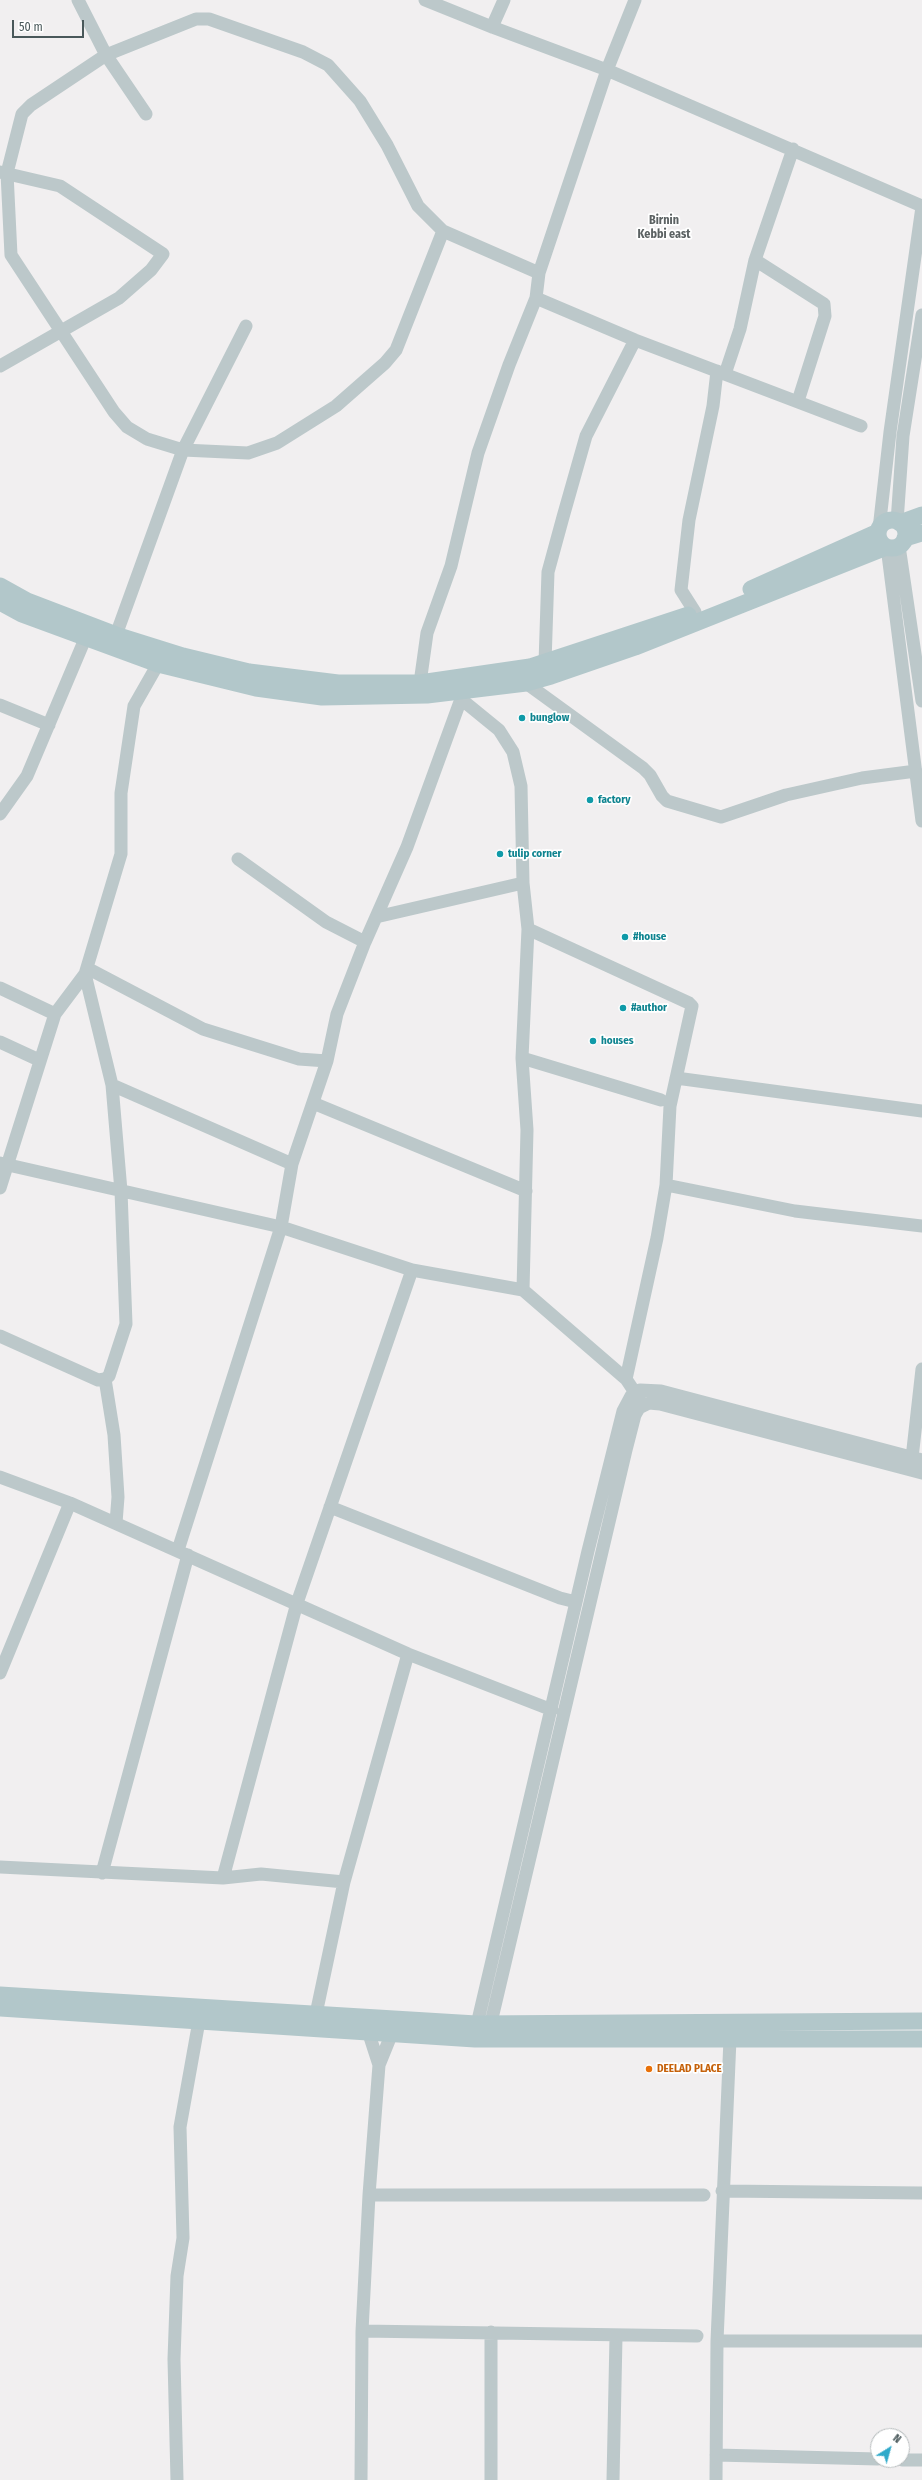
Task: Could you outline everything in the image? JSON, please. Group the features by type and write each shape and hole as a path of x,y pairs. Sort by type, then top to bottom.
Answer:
{"main road":[{"path":"0,602 22,614 85,639 158,664 256,688 289,694 390,697 461,695 526,683 635,647 892,536 922,515"},
{"path":"0,586 27,601 116,635 183,656 249,672 338,683 420,683 530,667 695,612 892,536 922,533"},
{"path":"0,1995 316,2014 482,2031 730,2039 922,2039"},
{"path":"0,2008 392,2033 922,2021"}],"street":[{"path":"78,0 106,55 146,114"},
{"path":"425,0 492,28 607,70 922,206 890,432 892,536 922,821"},
{"path":"492,28 504,0"},
{"path":"420,683 427,632 451,566 478,453 509,365 536,298 539,273 607,70 635,0"},
{"path":"442,231 396,350 385,363 336,406 277,443 248,453 183,450 147,439 127,427 114,412 11,255 4,172 22,114 31,105 106,55 196,19 209,19 303,52 328,65 360,101 387,145 418,206 442,231 539,273"},
{"path":"695,612 681,590 689,520 713,406 721,372 740,329 755,260 793,149"},
{"path":"0,366 60,330 119,298 151,270 163,254 60,186 4,172"},
{"path":"755,260 824,304 825,316 798,401"},
{"path":"536,298 635,340 861,426"},
{"path":"922,315 903,436 892,536 922,701"},
{"path":"116,635 183,450 246,326"},
{"path":"545,662 548,572 565,509 586,436 635,340"},
{"path":"0,814 27,776 85,639"},
{"path":"0,1188 4,1164 54,1014 86,971 121,854 121,793 134,706 158,664"},
{"path":"526,683 643,768 650,775 662,796 667,801 721,816 786,794 862,778 916,771"},
{"path":"102,1873 183,1552 281,1227 292,1164 327,1061 337,1014 365,942 407,847 461,695 498,730 513,752 521,786 523,883 528,929 522,1058 527,1130 523,1290"},
{"path":"0,704 48,725"},
{"path":"238,859 326,922 365,942"},
{"path":"376,917 523,883"},
{"path":"528,929 689,1003 692,1011 670,1106 666,1186 660,1210 658,1238 626,1379"},
{"path":"86,971 203,1029 299,1059 327,1061"},
{"path":"0,1336 98,1380 105,1380 109,1376 126,1324 121,1191 112,1085 86,971"},
{"path":"0,988 54,1014"},
{"path":"0,1042 39,1060"},
{"path":"522,1058 661,1100"},
{"path":"676,1078 922,1111"},
{"path":"112,1085 292,1164"},
{"path":"313,1103 526,1190"},
{"path":"4,1164 281,1227 412,1270 523,1290 626,1379 643,1404"},
{"path":"666,1186 795,1211 922,1226"},
{"path":"223,1878 297,1604 412,1270"},
{"path":"917,1466 922,1369"},
{"path":"105,1380 114,1435 118,1497 116,1523"},
{"path":"482,2031 552,1710 566,1678 576,1602 623,1411 635,1392 640,1390 661,1391 917,1466"},
{"path":"643,1404 660,1404 917,1466"},
{"path":"482,2031 566,1678 627,1443 635,1415 643,1404"},
{"path":"0,1477 70,1503 183,1552 408,1654 552,1710"},
{"path":"0,1673 70,1503"},
{"path":"330,1507 560,1598 576,1602"},
{"path":"316,2014 344,1882 408,1654"},
{"path":"0,1866 102,1873 223,1878 261,1874 344,1882"},
{"path":"177,2480 174,2359 177,2276 183,2238 180,2127 199,2021"},
{"path":"368,2031 379,2065"},
{"path":"361,2480 362,2331 369,2195 379,2065 392,2033"},
{"path":"716,2480 717,2341 722,2192 730,2039"},
{"path":"722,2192 922,2193"},
{"path":"369,2195 704,2195"},
{"path":"362,2331 491,2332 616,2336 697,2336"},
{"path":"491,2332 491,2480"},
{"path":"613,2480 616,2336"},
{"path":"717,2341 922,2341"},
{"path":"716,2455 870,2459"},
{"path":"910,2460 922,2460"}],"place":[{"name":"bunglow","path":"522,718"},
{"name":"factory","path":"590,800"},
{"name":"tulip corner","path":"500,854"},
{"name":"#house","path":"625,937"},
{"name":"#author","path":"623,1008"},
{"name":"houses","path":"593,1041"},
{"name":"DEELAD PLACE","path":"649,2069"}],"district":[{"name":"Birnin Kebbi east","path":"664,228"}]}
